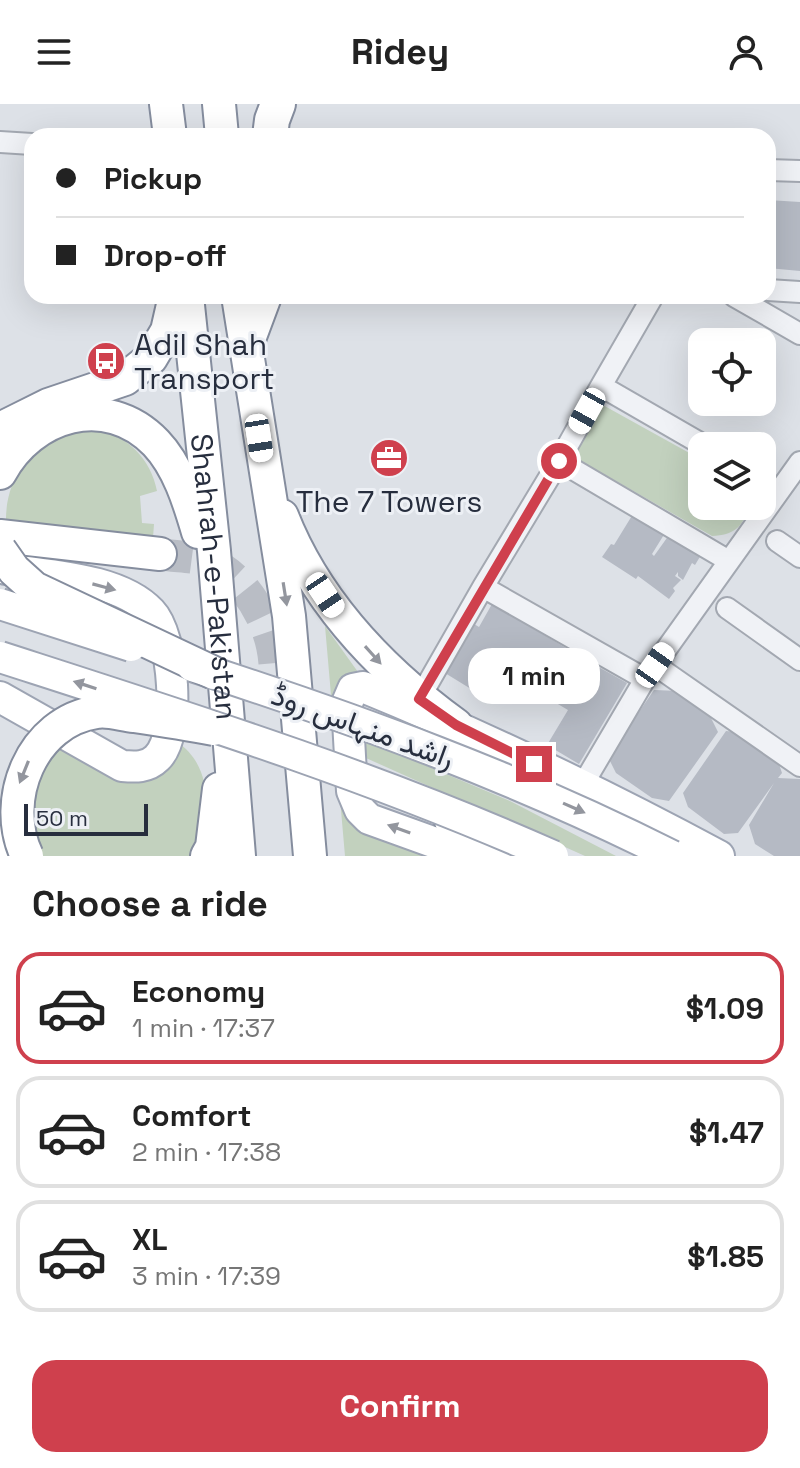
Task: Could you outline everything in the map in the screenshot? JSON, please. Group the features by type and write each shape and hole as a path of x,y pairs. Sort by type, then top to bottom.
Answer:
{"highway":[{"path":"166,104 169,128"},
{"path":"219,104 221,128"},
{"path":"271,128 278,104"},
{"path":"0,429 48,405 125,379 151,358 167,331 173,304"},
{"name":"Shahrah-e-Pakistan","path":"188,304 219,608 221,717 239,856"},
{"name":"Shahrah-e-Pakistan","path":"239,304 289,616 310,856"},
{"path":"245,347 261,304"},
{"path":"0,473 10,455 29,435 52,421 76,415 99,415 126,422 155,442 175,470 190,503 219,608"},
{"path":"264,468 290,534 341,618 377,661 419,699 456,725"},
{"path":"0,536 160,554"},
{"path":"0,550 14,570 34,588 214,673"},
{"path":"276,703 289,856"},
{"path":"27,856 21,846 16,818 17,788 27,761 50,733 77,718 99,711 221,717 212,847 207,856"},
{"path":"398,793 469,830 501,856"},
{"path":"306,812 316,856"},
{"path":"0,842 5,856"}],"main road":[{"path":"0,568 96,584 127,593 152,612 164,632 170,667 172,712 166,746 156,759 139,768 122,766 0,697"},
{"name":"راشد منہاس روڈ","path":"0,604 360,722 522,785 672,856"},
{"name":"راشد منہاس روڈ","path":"0,657 221,717 553,856"},
{"path":"472,856 369,819 360,810 352,791 347,703 353,689 363,687 456,725 647,817 719,856"}],"street":[{"path":"0,142 24,144"},
{"path":"776,170 800,171"},
{"path":"776,290 800,292"},
{"path":"419,699 648,304"},
{"path":"748,304 800,334"},
{"path":"601,386 688,436"},
{"path":"559,461 729,561"},
{"path":"582,786 650,672 800,462"},
{"path":"776,486 781,489"},
{"path":"777,541 800,557"},
{"path":"483,587 650,672 800,766"},
{"path":"727,608 800,660"}],"green space":[{"path":"601,404 688,452 688,520 743,520 732,532 712,536 572,456"},
{"path":"106,432 127,443 149,469 157,491 140,496 142,523 154,524 153,538 6,522 9,494 28,457 38,447 63,433"},
{"path":"325,626 363,679 347,677 337,683 346,800 434,856 345,856"},
{"path":"358,737 510,801 616,856 585,856 357,754"},
{"path":"177,742 198,765 206,794 205,826 199,856 43,856 33,827 32,794 43,765 53,754 68,747 112,773"}],"building":[{"path":"776,200 800,202 800,271 776,269"},
{"path":"633,514 665,533 652,554 654,556 669,535 701,555 695,565 692,563 683,580 678,572 675,576 681,580 673,588 675,591 669,599 638,576 636,579 602,557 611,544 614,545"},
{"path":"492,604 576,654 567,669 586,680 595,665 627,683 579,764 547,745 568,710 487,662 471,689 445,673 474,624 479,627"},
{"path":"654,690 679,691 708,712 718,732 669,801 652,798 616,773 608,757"},
{"path":"726,731 736,732 778,761 782,773 778,778 800,779 800,856 774,856 755,844 749,825 774,783 738,833 724,834 688,807 683,793"}],"tunnel":[{"path":"160,554 210,562 242,586 258,609 269,634 275,667 276,703"}],"place":[{"name":"Adil Shah Transport","path":"106,361"},
{"name":"The 7 Towers","path":"389,458"}],"route":[{"path":"534,764 456,725 419,699 559,461"}]}
